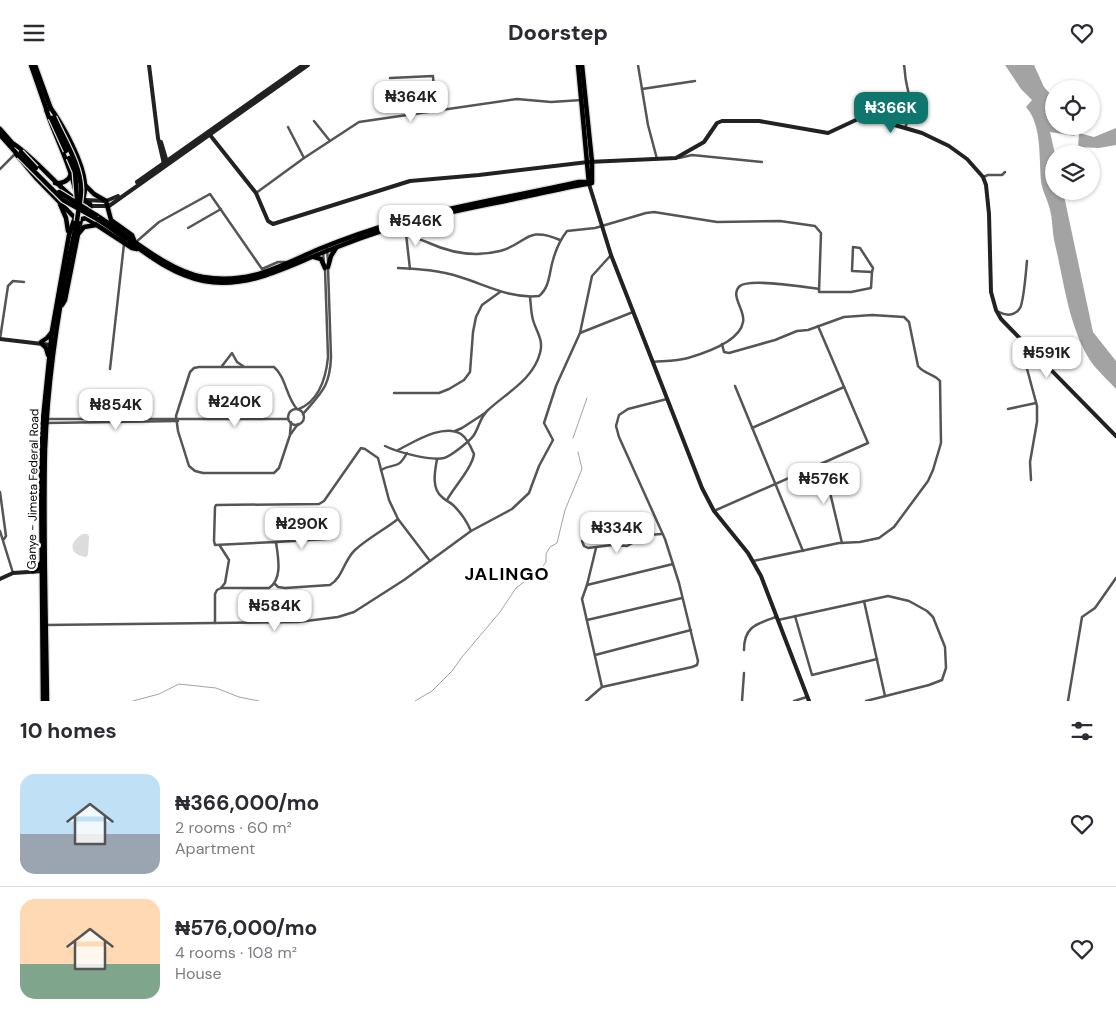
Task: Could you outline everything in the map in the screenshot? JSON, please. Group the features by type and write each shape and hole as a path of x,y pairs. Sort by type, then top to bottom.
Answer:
{"main road":[{"path":"33,65 48,108 75,172 78,234 65,300 59,303 56,297 68,231 66,218 60,203"},
{"path":"580,65 591,185"},
{"path":"48,108 51,125 81,200"},
{"path":"48,108 60,121 81,168 85,185 81,200 71,206 77,218"},
{"path":"0,129 14,144 27,153 54,182 91,206"},
{"path":"0,135 63,200 96,217 180,270 198,276 213,278 250,277 265,273 370,230 426,214 579,184 591,185"},
{"path":"14,144 18,153 37,179 77,218 99,226 132,248 140,249"},
{"path":"590,162 591,185"},
{"path":"54,182 65,182 71,173"},
{"path":"96,217 140,249 179,273 207,281 224,282 259,278 312,257 325,249 338,247 401,225 579,184 589,173"},
{"path":"85,185 94,194 106,201 112,220 132,235 135,242"},
{"name":"Ganye - Jimeta Federal Road","path":"45,701 45,421 59,303 70,235 77,218 90,213 91,206"},
{"path":"68,231 77,218"},
{"path":"78,234 84,227 99,226"},
{"path":"327,268 331,256 338,247"},
{"path":"312,257 321,259 327,268"},
{"name":"Ganye - Jimeta Federal Road","path":"45,654 41,471 49,357 52,331 59,303"},
{"path":"49,357 46,348 40,343 52,331"},
{"path":"42,559 40,567 32,573 38,576 42,582"}],"street":[{"path":"150,65 158,138 166,163"},
{"path":"91,206 108,206 303,65"},
{"path":"81,200 106,201 115,198 210,135 308,65"},
{"path":"638,65 653,147 657,159"},
{"path":"904,65 911,101 905,128"},
{"path":"390,78 433,76 435,111"},
{"path":"642,89 695,81"},
{"path":"256,193 359,121 517,99 550,102 584,100"},
{"path":"676,158 704,141 717,123 728,121 766,121 823,133 834,131 862,118 874,119 922,133 950,146 967,159 983,177 988,196 991,292 996,310 1002,321 1116,436"},
{"path":"314,121 330,141"},
{"path":"288,127 304,158"},
{"path":"210,135 256,193 268,221 273,224 410,181 590,162 676,158 692,155 762,162"},
{"path":"0,169 18,153"},
{"path":"983,177 1002,175 1005,172"},
{"path":"591,185 601,226 611,255 702,488 714,511 753,561 765,584 808,699 794,701"},
{"path":"135,242 160,222 210,194 262,269 278,262 289,263"},
{"path":"188,228 220,209"},
{"path":"398,268 452,274 500,291 539,297 545,291 560,240 567,231 601,226 654,212 717,222 780,221 815,227 820,233 820,289"},
{"path":"401,225 406,234 410,269"},
{"path":"406,234 436,247 465,254 502,251 528,235 540,234 560,240"},
{"path":"110,369 124,242"},
{"path":"653,362 687,358 722,344 736,336 742,329 744,320 736,294 738,288 742,285 757,283 820,289 819,291 851,292 871,288 873,268 860,248 853,247 852,271 872,272"},
{"path":"304,415 291,402 279,373 274,367 198,367 192,369 180,402 176,420 190,466 195,471 203,473 274,473 279,468 290,435 320,396 330,370 331,357 325,249"},
{"path":"46,625 298,622 338,617 354,612 374,600 471,531 512,509 530,493 539,466 552,441 544,423 556,386 580,333 592,276 611,255"},
{"path":"996,310 1006,315 1014,313 1020,308 1027,261"},
{"path":"290,412 309,404 318,393 326,370 328,357 327,268"},
{"path":"24,282 13,281 8,286 0,339 51,344"},
{"path":"394,393 439,393 464,380 470,372 476,317 482,305 500,291"},
{"path":"398,450 426,436 462,428 486,413 528,377 536,364 541,350 540,334 531,312 530,297"},
{"path":"580,333 633,313"},
{"path":"722,344 724,352 729,353 844,317 904,317 909,322 918,366 923,372 938,378 940,385 941,443 933,470 928,481 887,534 870,540 842,543 753,561"},
{"path":"714,511 868,443 818,326"},
{"path":"1018,337 1036,403 1037,422 1030,462 1031,480"},
{"path":"221,367 232,353 237,362 245,367"},
{"path":"735,386 803,551"},
{"path":"752,428 844,387"},
{"path":"586,701 602,687 697,665 698,661 691,630 673,564 662,534 619,437 616,425 619,415 628,409 667,399"},
{"path":"290,435 291,402"},
{"path":"1008,409 1036,403"},
{"path":"385,446 392,450 426,458 437,459 446,457 474,435 486,413"},
{"path":"45,421 289,421 298,424"},
{"path":"447,500 473,460 474,454 462,435 454,431"},
{"path":"326,539 216,545 214,541 214,507 216,505 318,504 324,501 361,448 365,449 378,458 389,501 398,519 430,561"},
{"path":"381,470 399,465 407,453"},
{"path":"437,459 434,477 436,488 442,497 461,514 471,531"},
{"path":"823,463 842,543"},
{"path":"0,492 6,533 4,539"},
{"path":"275,585 285,588 330,585 335,581 348,557 356,549 398,519"},
{"path":"0,531 13,573"},
{"path":"582,541 588,549 612,545 627,546 647,535 662,534"},
{"path":"221,588 269,588 275,585 278,579 276,543"},
{"path":"215,623 215,594 226,583 229,560 220,545"},
{"path":"596,548 582,599 602,687"},
{"path":"587,585 673,564"},
{"path":"0,579 13,573 44,572"},
{"path":"1068,701 1082,617 1095,608 1116,578"},
{"path":"744,650 746,634 750,628 778,618 888,595 909,601 927,611 933,617 945,647 946,668 942,680 866,701"},
{"path":"588,620 682,598"},
{"path":"864,601 885,696"},
{"path":"794,616 812,675 876,659"},
{"path":"595,655 691,630"},
{"path":"742,701 744,673"}],"shaded area":[{"path":"1005,65 1034,65 1045,88 1045,135 1051,135 1053,145 1045,145 1045,194 1042,185 1037,132 1035,123 1026,107 1032,100 1021,89"},
{"path":"1116,128 1116,145 1100,148 1100,145 1078,145 1079,135 1094,137"},
{"path":"1047,200 1065,200 1093,332 1116,361 1116,389 1091,361 1081,344 1071,316 1064,287"},
{"path":"83,534 89,536 88,555 86,557 76,554 72,548 78,537"}],"waterway":[{"path":"573,438 587,398"},
{"path":"415,701 432,691 452,671 500,612 516,588 541,569 546,562 546,554 550,547 557,543 565,510 582,469 578,452"},
{"path":"133,701 159,694 179,684 216,688 239,697 259,701"}],"district":[{"name":"JALINGO","path":"507,574"}]}
